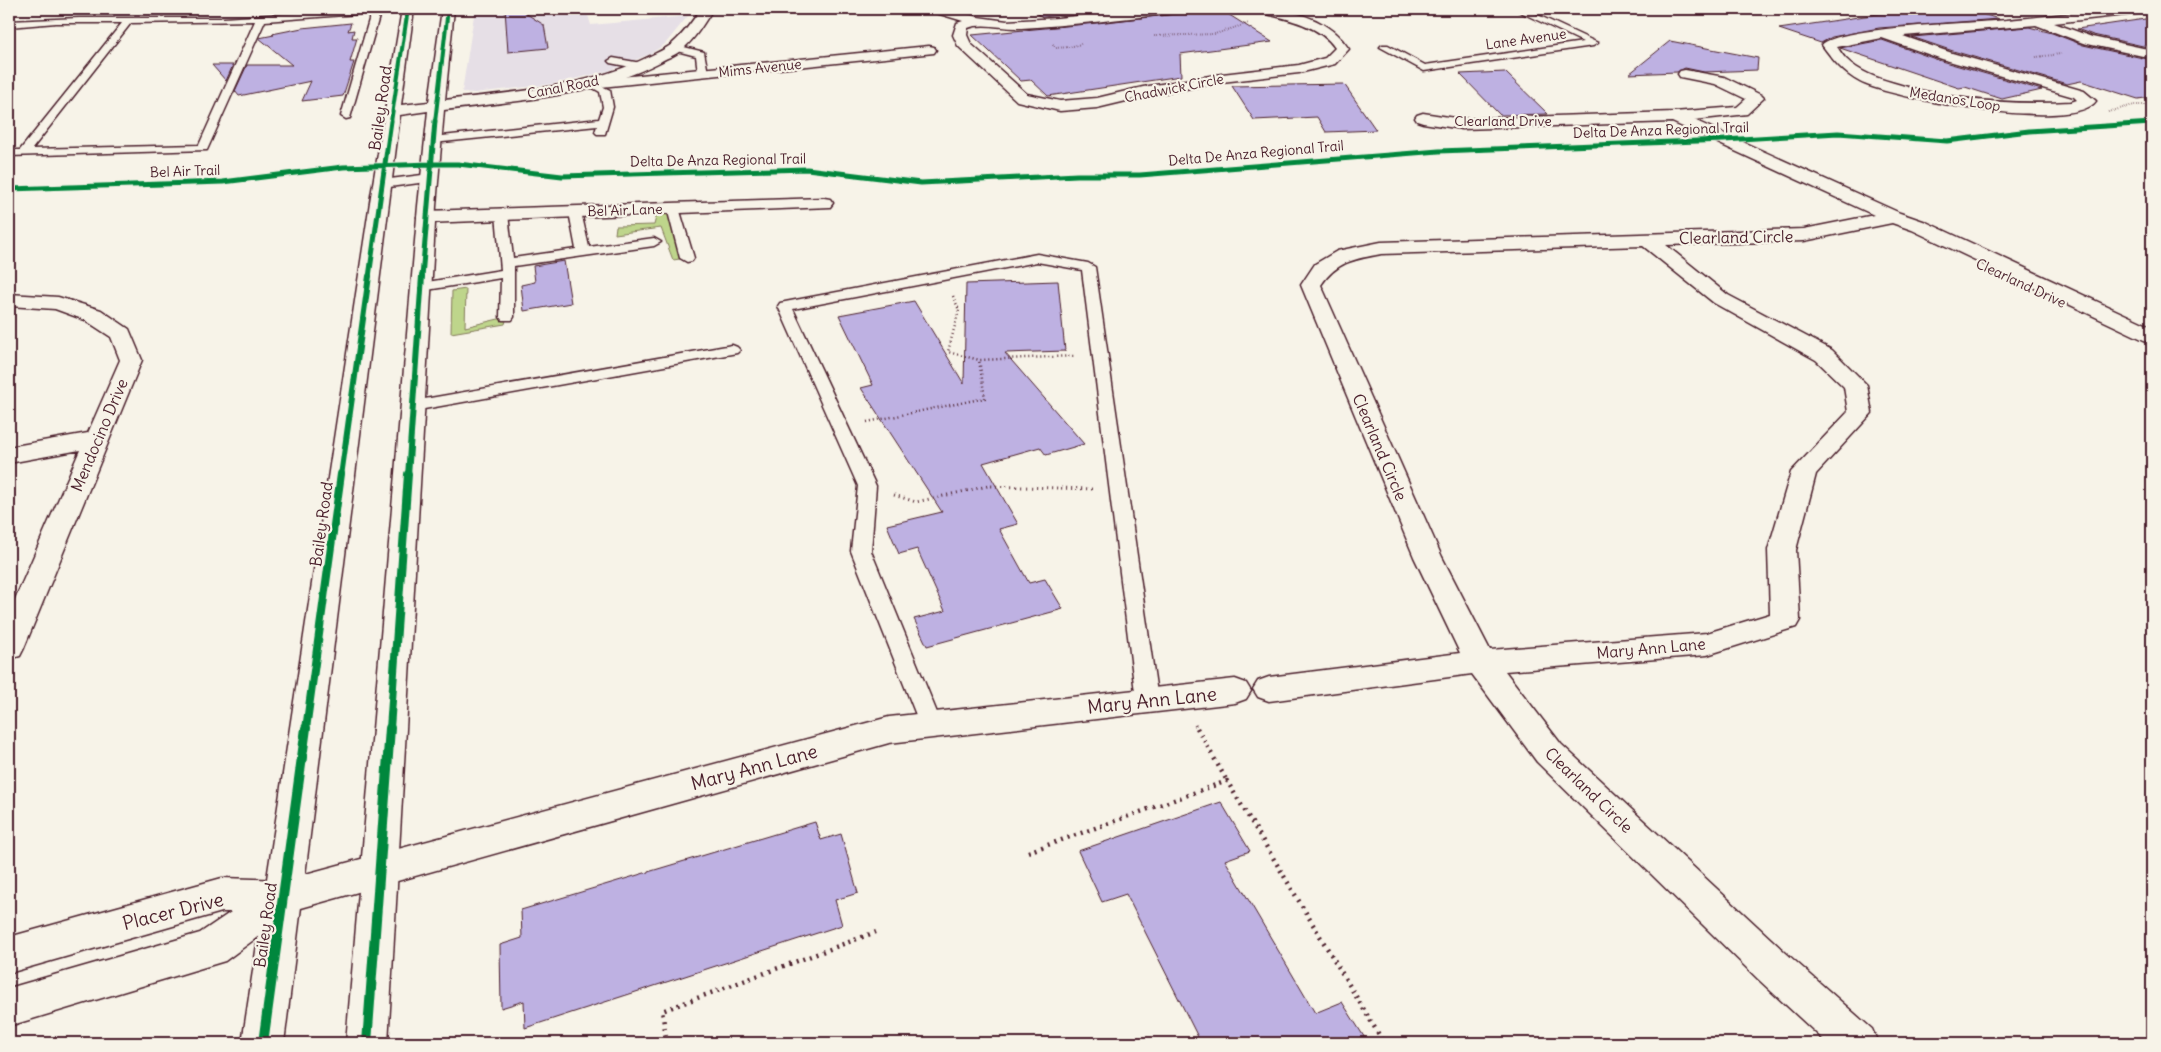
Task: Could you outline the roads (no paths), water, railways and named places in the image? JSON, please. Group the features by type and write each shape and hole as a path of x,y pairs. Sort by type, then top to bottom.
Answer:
{"street":[{"name":"Bailey Road","path":"263,1043 408,9"},
{"path":"367,1043 426,217 436,106 448,9"},
{"name":"Canal Road","path":"393,111 591,84 641,66 676,48 692,31 707,9"},
{"path":"938,9 976,21 1008,24 1058,22 1098,12 1173,9"},
{"name":"Chadwick Circle","path":"976,21 962,26 960,35 965,46 1022,98 1060,106 1097,103 1143,92 1222,78 1299,69 1330,61 1342,49 1334,36 1295,16 1264,9"},
{"path":"1885,34 2144,9"},
{"path":"2035,20 2088,40 2152,54"},
{"name":"Medanos Loop","path":"1885,34 1947,56 2079,94 2088,101 2073,107 2028,109 1978,106 1913,94 1866,79 1842,63 1829,46 1853,37 1885,34"},
{"name":"Mims Avenue","path":"591,84 929,50"},
{"name":"Clearland Drive","path":"1423,118 1462,124 1674,117 1741,111 1756,98 1718,80 1685,74"},
{"name":"Clearland Drive","path":"1674,117 1893,217 1919,226 2152,335"},
{"name":"Bel Air Lane","path":"426,217 824,203"},
{"name":"Clearland Drive","path":"1893,217 1910,231 2152,345"},
{"name":"Clearland Circle","path":"1857,1043 1772,966 1549,753 1480,662 1428,557 1311,286 1322,268 1344,255 1381,248 1804,235 1893,217"},
{"name":"Mary Ann Lane","path":"1269,689 1480,662 1707,644 1785,620 1782,550 1804,472 1860,412 1855,384 1824,355 1721,299 1647,239"},
{"name":"Mendocino Drive","path":"9,300 58,303 93,315 121,334 131,360 9,648"},
{"path":"9,455 97,439"},
{"name":"Mary Ann Lane","path":"283,897 889,730 1235,691"},
{"name":"Placer Drive","path":"9,955 222,895 283,897"},
{"name":"Placer Drive","path":"9,1007 211,948 283,897"}],"lane":[{"path":"9,24 39,20 260,19 395,9"},
{"name":"Lane Avenue","path":"1385,47 1424,68 1593,43 1518,9"},
{"path":"346,116 376,10"},
{"path":"9,153 203,148 260,19"},
{"path":"23,153 128,21"},
{"path":"676,48 701,54 703,74"},
{"path":"613,61 641,66"},
{"path":"433,140 602,127 608,107 605,90 591,84"},
{"path":"382,184 430,178"},
{"path":"673,208 687,258"},
{"path":"574,212 583,252"},
{"path":"502,214 508,268 507,317"},
{"path":"421,287 583,252 654,242"},
{"path":"931,725 861,551 867,486 785,306 1036,258 1088,267 1118,490 1162,698"},
{"path":"413,406 732,350"}]}
